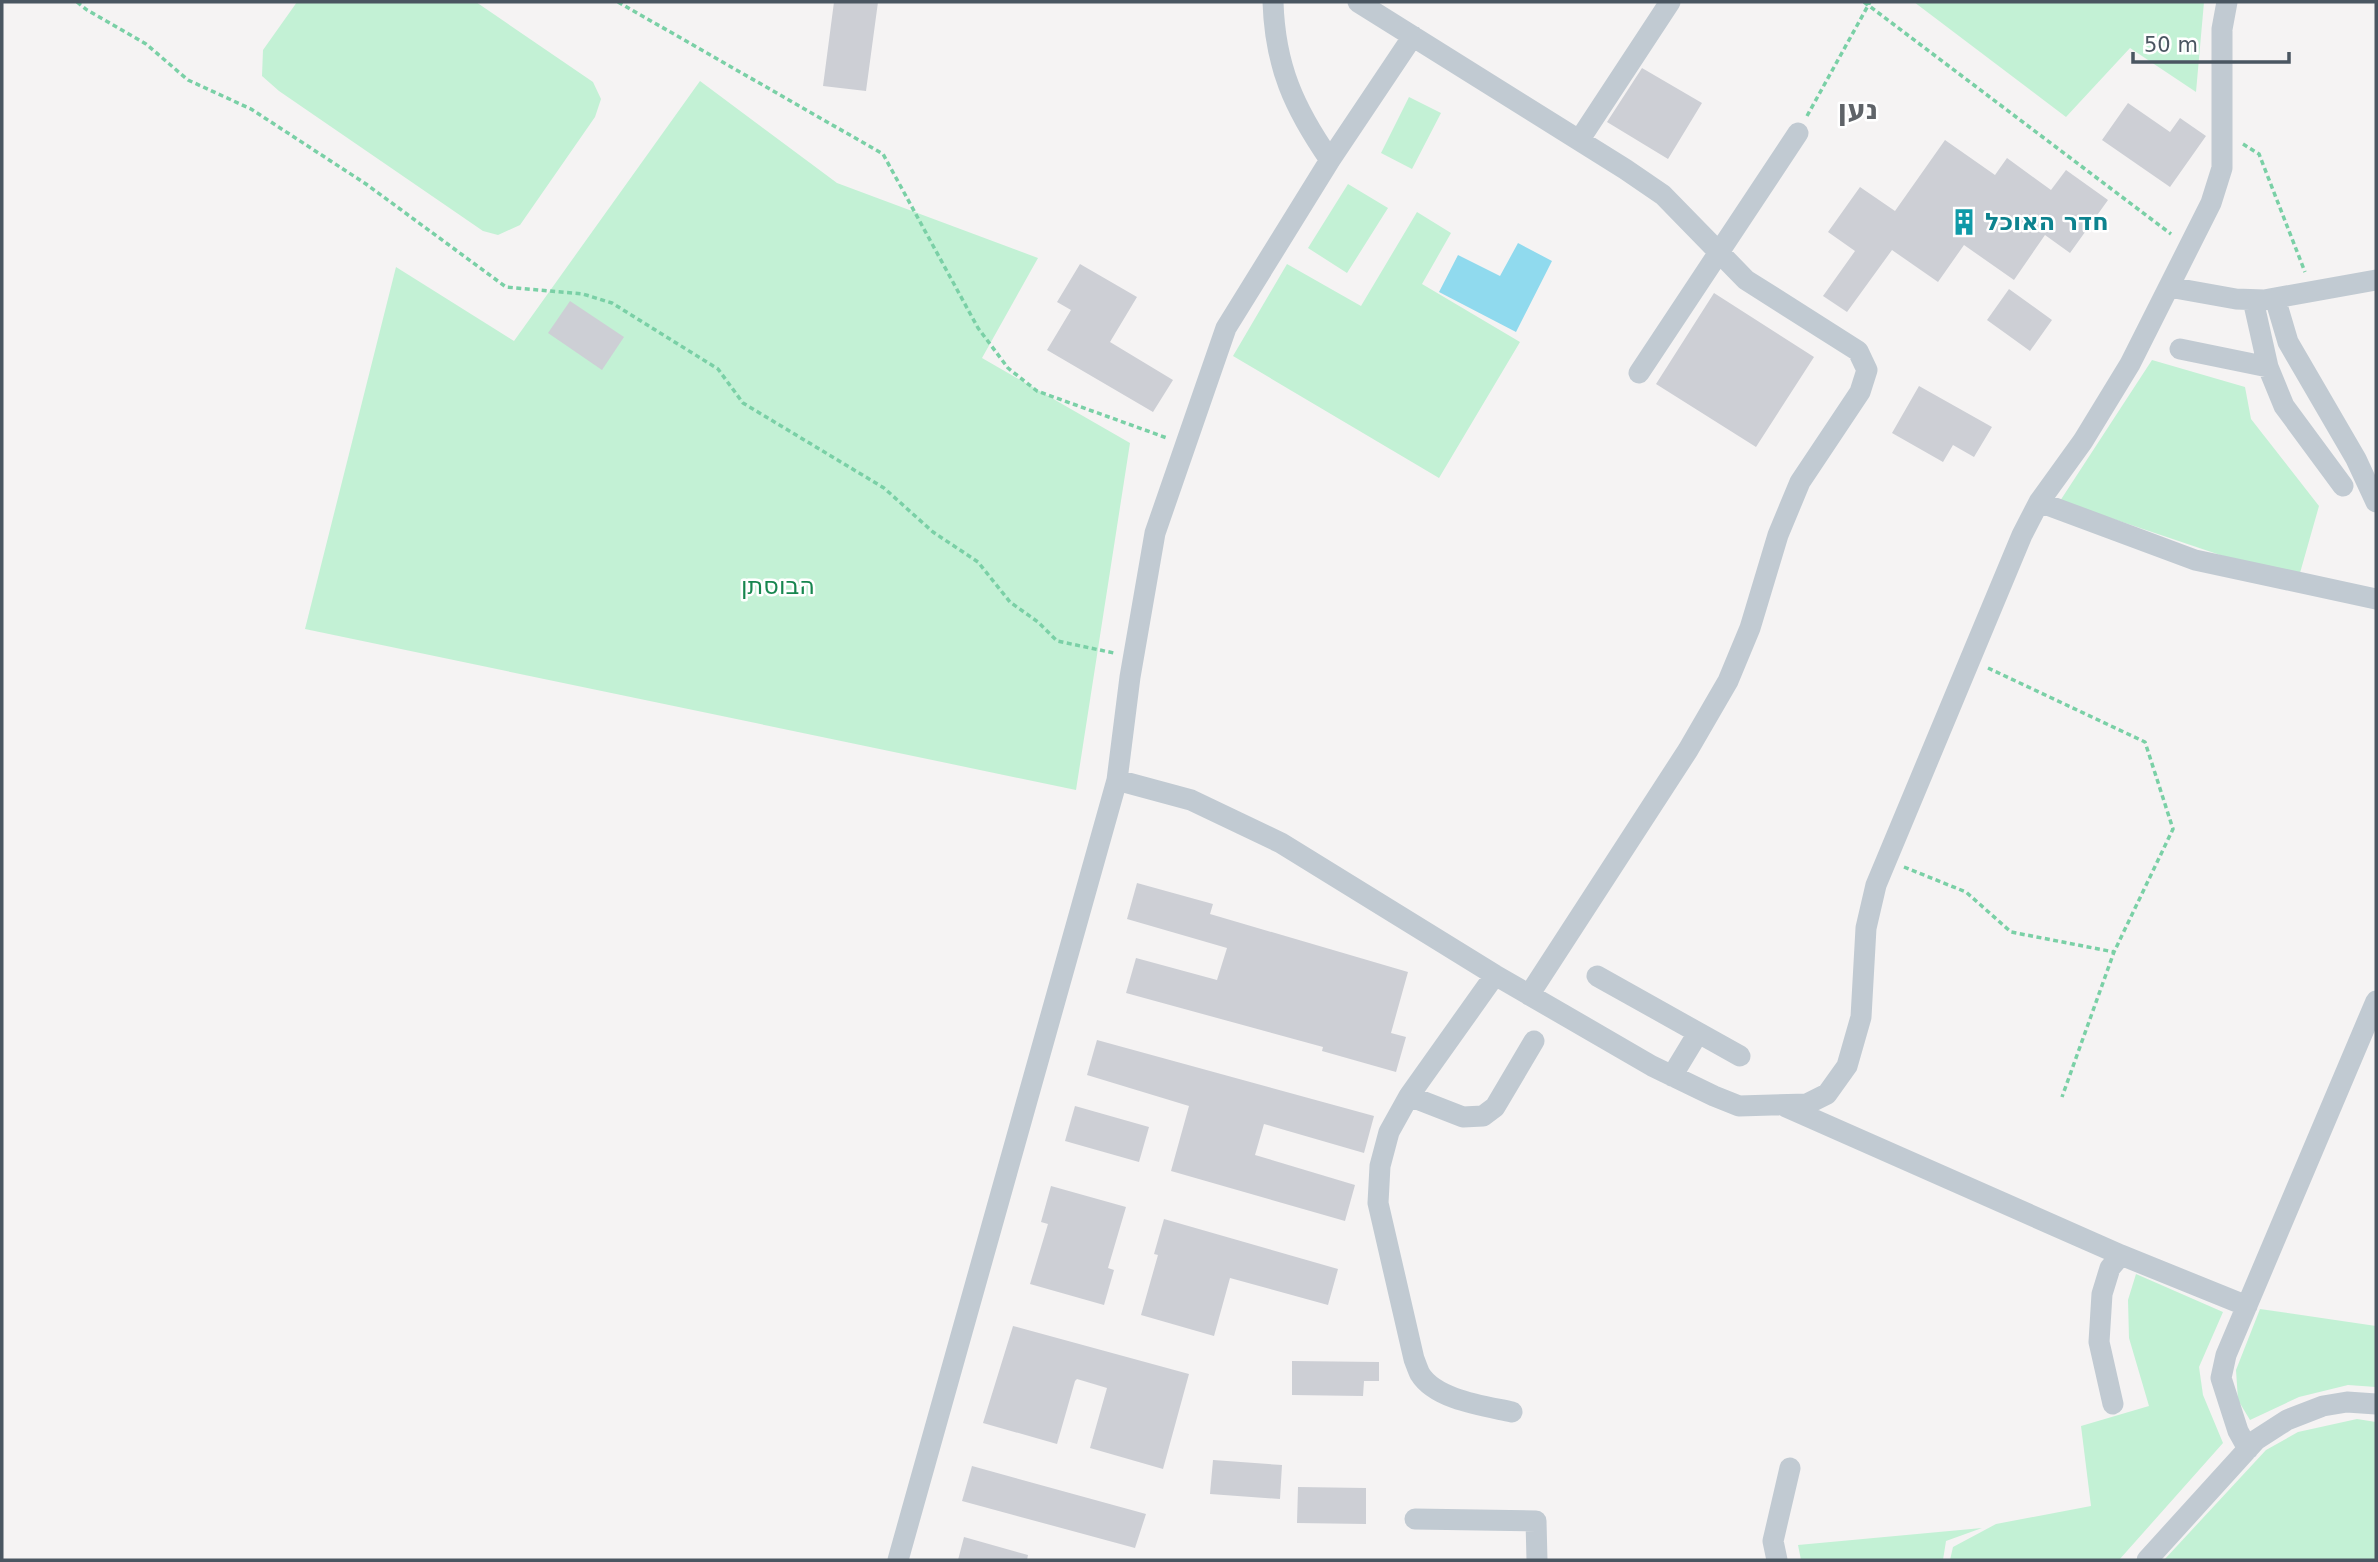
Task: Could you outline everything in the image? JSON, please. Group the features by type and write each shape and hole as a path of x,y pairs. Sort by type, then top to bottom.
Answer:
{"street":[{"path":"1273,2 1274,28 1282,71 1312,134 1330,160"},
{"path":"1358,2 1580,139 1663,195 1746,281 1858,351 1867,370 1860,392 1800,482 1778,536 1750,628 1728,681 1688,750 1529,995"},
{"path":"1580,139 1670,2"},
{"path":"1117,780 1191,800 1281,843 1494,975 1672,1076 1739,1106 1807,1104 1827,1094 1847,1066 1861,1017 1866,928 1876,885 2022,535 2039,502 2082,441 2130,364 2211,203 2222,168 2220,86 2222,29 2227,2"},
{"path":"898,1560 1117,780 1133,657 1155,533 1184,444 1226,328 1330,160 1413,36"},
{"path":"1639,373 1798,133"},
{"path":"2169,287 2252,300 2376,280"},
{"path":"2275,298 2288,342 2356,459 2376,502"},
{"path":"2252,300 2268,367 2284,406 2343,486"},
{"path":"2180,349 2268,367"},
{"path":"2039,502 2195,559 2376,599"},
{"path":"1494,975 1409,1096 1389,1132 1380,1166 1378,1203 1414,1359 1421,1376 1441,1392 1462,1401 1512,1412"},
{"path":"1597,976 1740,1056"},
{"path":"2248,1449 2238,1431 2221,1378 2226,1355 2376,1001"},
{"path":"1672,1076 1698,1032"},
{"path":"1409,1096 1464,1117 1483,1116 1495,1107 1534,1041"},
{"path":"1784,1106 2120,1255 2247,1306"},
{"path":"2113,1404 2099,1342 2102,1294 2110,1268 2120,1255"},
{"path":"2147,1560 2256,1440 2287,1420 2323,1406 2347,1402 2376,1404"},
{"path":"1777,1560 1773,1541 1790,1468"},
{"path":"1415,1519 1536,1521 1537,1560"}],"path":[{"path":"77,2 146,44 188,80 251,109 366,184 506,286 583,294 612,303 718,369 743,403 884,488 933,532 978,562 1010,602 1038,622 1057,641 1133,657"},
{"path":"618,2 883,154 978,328 1008,368 1037,391 1184,444"},
{"path":"1798,133 1867,3 2171,234"},
{"path":"2222,131 2259,154 2312,291"},
{"path":"1970,660 2145,742 2173,829 2114,952 2062,1097"},
{"path":"1886,860 1966,892 2011,932 2114,952"}],"green space":[{"path":"297,2 476,2 593,82 601,99 595,117 520,225 498,235 483,231 279,91 262,76 263,50"},
{"path":"1914,2 2204,2 2196,92 2130,48 2066,117"},
{"name":"הבוסתן","path":"700,81 837,183 1038,258 982,358 1130,443 1076,790 305,629 396,267 514,341"},
{"path":"1409,97 1441,113 1412,169 1381,153"},
{"path":"1348,184 1388,208 1347,273 1308,248"},
{"path":"1417,212 1451,233 1422,284 1520,342 1439,478 1233,356 1287,264 1361,306"},
{"path":"2152,360 2245,387 2251,419 2319,506 2300,573 2226,557 2060,501"},
{"path":"2136,1274 2223,1312 2199,1367 2203,1395 2223,1443 2119,1560 1950,1560 1953,1547 1996,1524 2091,1506 2081,1426 2149,1406 2129,1338 2128,1300"},
{"path":"2260,1309 2376,1326 2376,1387 2348,1385 2299,1397 2250,1420 2238,1400 2236,1370"},
{"path":"2357,1419 2376,1422 2376,1560 2164,1560 2266,1450 2298,1432"},
{"path":"1982,1528 1946,1541 1943,1560 1801,1560 1798,1545"}],"water":[{"path":"1518,243 1552,261 1516,332 1439,292 1458,255 1500,276"}],"building":[{"path":"834,2 878,2 866,91 823,86"},
{"path":"1642,68 1702,103 1668,159 1607,122"},
{"path":"2128,103 2170,132 2180,118 2206,136 2170,187 2102,140"},
{"name":"חדר האוכל","path":"1945,140 1995,175 2007,158 2051,190 2066,170 2108,200 2070,253 2045,235 2014,280 1964,245 1938,282 1892,250 1847,312 1823,296 1855,251 1828,232 1860,187 1895,211"},
{"path":"1080,264 1137,297 1110,342 1173,380 1153,412 1047,350 1071,310 1057,302"},
{"path":"2009,289 2052,320 2030,351 1987,320"},
{"path":"1714,293 1814,357 1756,447 1656,384"},
{"path":"570,301 624,337 602,370 548,333"},
{"path":"1919,386 1992,427 1974,457 1953,445 1943,462 1892,433"},
{"path":"1137,883 1213,904 1210,914 1408,972 1391,1033 1406,1037 1396,1072 1322,1051 1323,1047 1126,993 1136,958 1217,980 1227,948 1127,919"},
{"path":"1097,1040 1374,1116 1364,1153 1264,1124 1255,1155 1355,1185 1345,1221 1171,1171 1189,1106 1087,1075"},
{"path":"1075,1106 1149,1127 1139,1162 1065,1141"},
{"path":"1051,1186 1126,1207 1108,1268 1114,1270 1104,1305 1030,1284 1048,1224 1041,1222"},
{"path":"1164,1219 1338,1269 1328,1305 1230,1278 1214,1336 1141,1315 1158,1255 1154,1254"},
{"path":"1013,1326 1189,1374 1163,1469 1090,1448 1107,1388 1077,1379 1057,1444 983,1423"},
{"path":"1292,1361 1379,1362 1379,1381 1364,1381 1363,1396 1292,1395"},
{"path":"1213,1460 1282,1465 1280,1499 1210,1494"},
{"path":"972,1466 1146,1514 1135,1548 962,1501"},
{"path":"1298,1487 1366,1488 1366,1524 1297,1523"},
{"path":"964,1537 1028,1555 1027,1560 958,1560"}],"place":[{"name":"חדר האוכל","path":"1964,222"}],"district":[{"name":"נען","path":"1858,109"}]}
